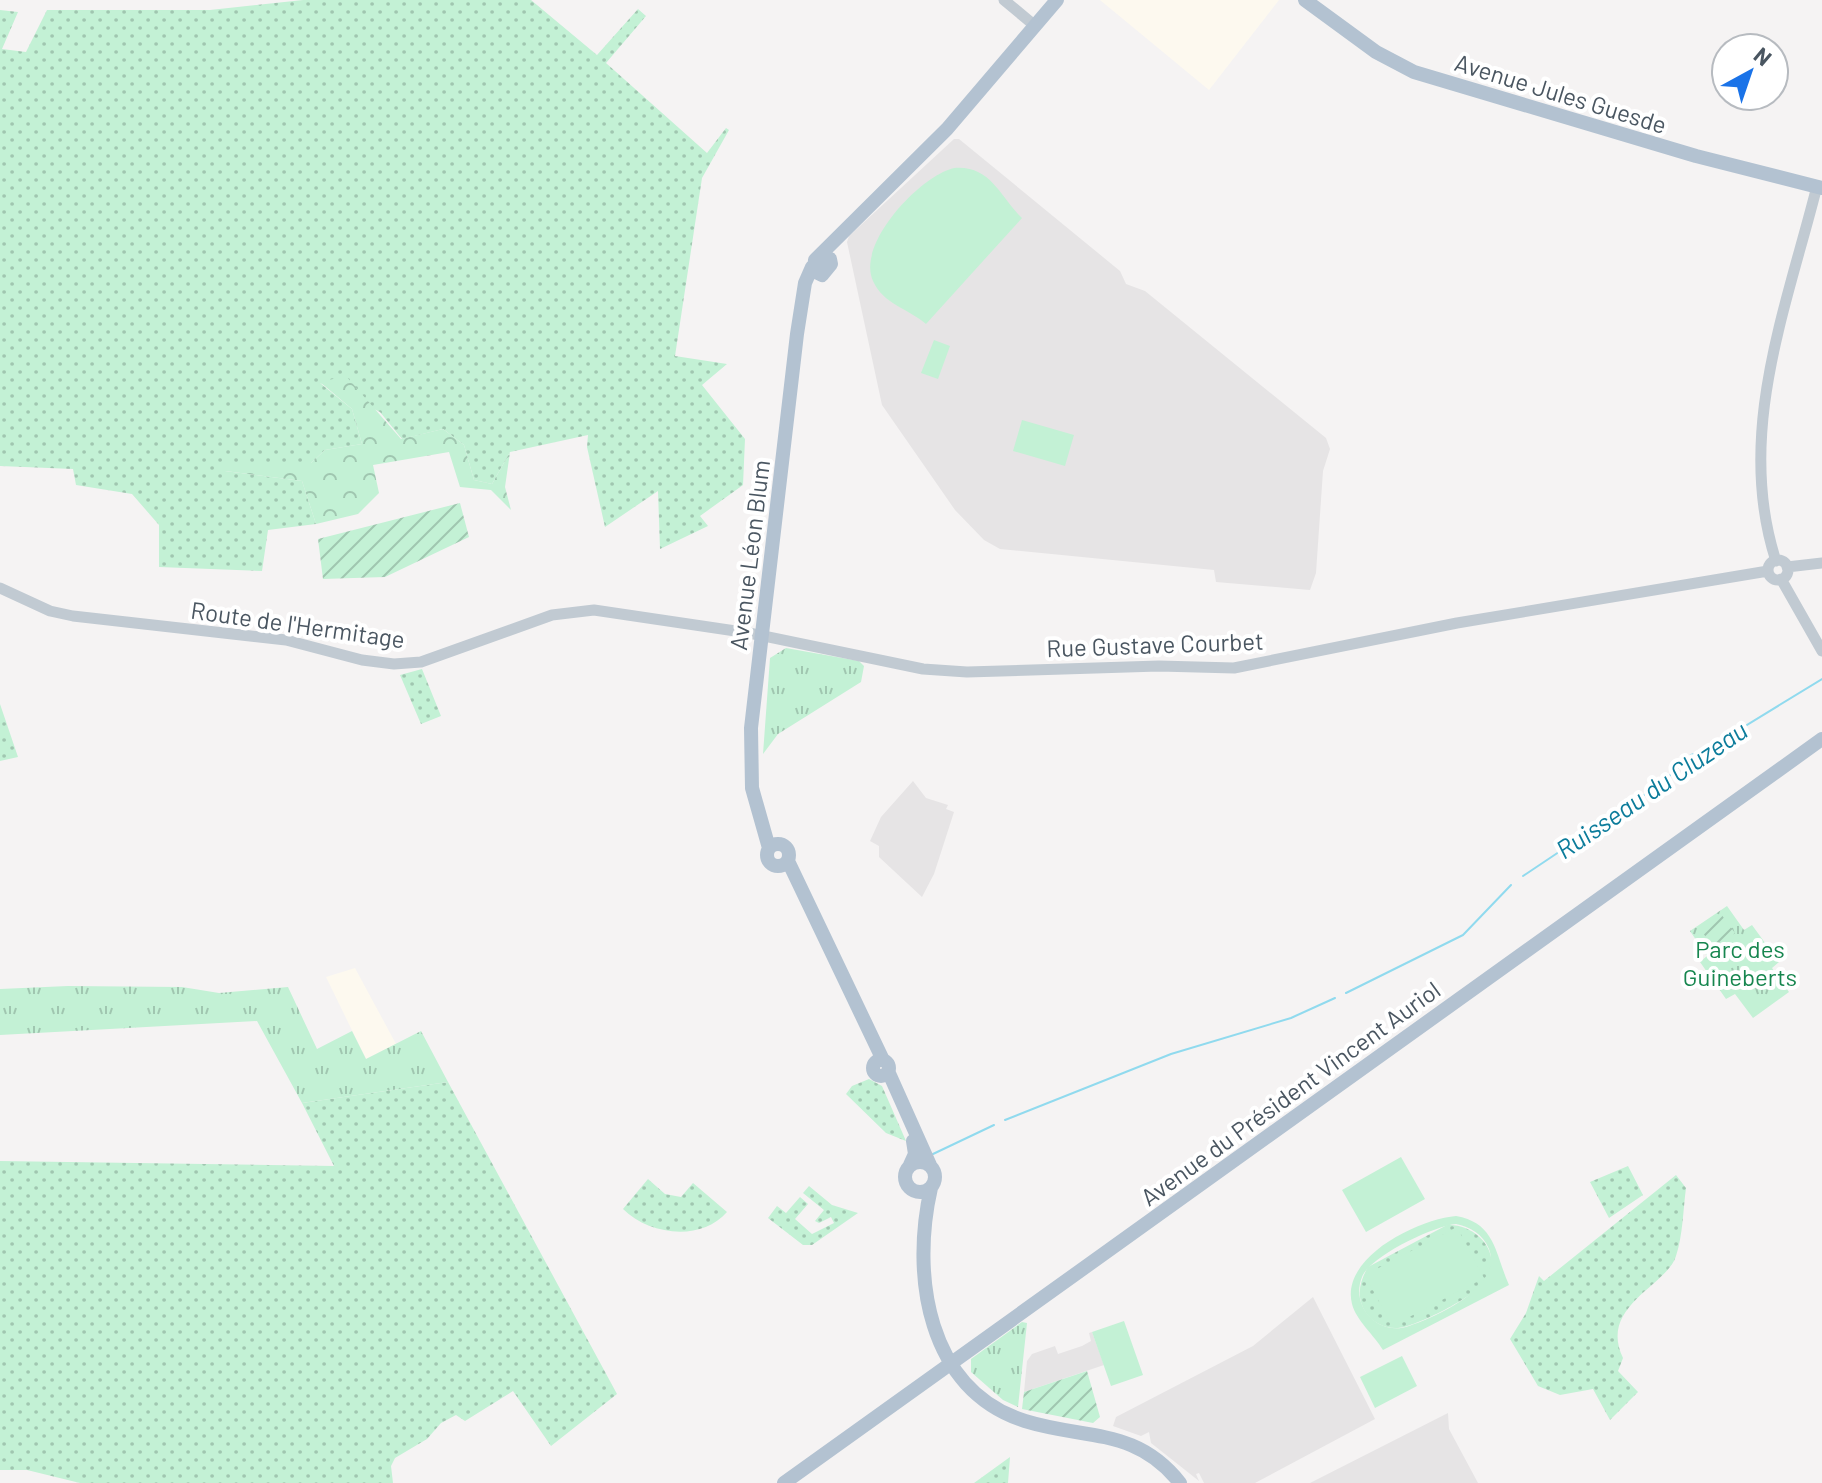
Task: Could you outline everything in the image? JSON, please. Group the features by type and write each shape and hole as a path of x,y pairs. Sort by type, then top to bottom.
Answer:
{"main road":[{"name":"Avenue Léon Blum","path":"1038,20 1050,0"},
{"name":"Avenue Léon Blum","path":"924,1190 936,1176 784,864 769,860 774,845 756,763 764,636 797,334 805,283 821,265 840,233 947,129 1057,0"},
{"name":"Avenue Jules Guesde","path":"1305,0 1376,52 1414,72 1696,156 1820,187"},
{"name":"Avenue du Président Vincent Auriol","path":"784,1483 1822,739"},
{"name":"Avenue Léon Blum","path":"881,1068 912,1139 915,1154 905,1178 909,1187 924,1190"},
{"path":"910,1165 920,1161 930,1165"},
{"name":"Avenue Léon Blum","path":"924,1190 927,1204 923,1254 926,1302 931,1327 951,1363 980,1395 1024,1420 1127,1441 1161,1462 1180,1483"},
{"path":"966,1352 967,1376 980,1395"}],"street":[{"path":"1004,0 1038,20"},
{"path":"1820,187 1761,415 1760,491 1777,566 1773,578 1781,579 1822,651"},
{"name":"Rue Gustave Courbet","path":"636,614 764,636 913,667 967,672 1159,666 1234,668 1457,623 1777,566 1822,563"},
{"name":"Route de l'Hermitage","path":"0,588 50,611 73,616 286,640 362,660 394,664 421,662 539,619 572,611 603,610 636,614"}],"shaded area":[{"path":"1100,0 1279,0 1209,90"},
{"path":"954,139 959,139 1120,271 1126,284 1145,291 1326,438 1330,449 1323,471 1316,573 1310,590 1216,582 1214,570 1000,549 984,540 955,510 882,405 847,242 849,236"},
{"path":"913,781 926,798 948,805 946,809 954,812 934,874 922,897 879,857 879,846 870,841 881,817"},
{"path":"355,968 396,1044 366,1059 326,977"},
{"path":"1313,1297 1375,1419 1255,1483 1204,1483 1199,1473 1196,1474 1199,1481 1151,1443 1149,1432 1141,1436 1113,1426 1116,1417 1253,1346"},
{"path":"1092,1332 1104,1365 1024,1392 1027,1361 1032,1354 1055,1346 1058,1354 1082,1346 1091,1341 1089,1333"},
{"path":"1448,1413 1449,1429 1478,1483 1310,1483"}],"green space":[{"path":"303,0 531,0 597,55 638,9 646,16 606,63 707,153 726,128 729,130 702,178 675,356 727,364 702,385 745,439 743,485 700,516 708,526 660,549 658,491 605,527 587,447 588,435 510,452 492,484 474,480 464,445 443,429 402,439 380,412 320,383 352,409 362,444 325,450 311,463 225,471 302,481 316,524 268,530 262,571 159,567 159,525 132,494 76,485 73,469 0,466 0,10 18,12 2,49 26,52 47,10 210,10"},
{"path":"954,168 967,168 986,177 1022,218 926,324 877,289 870,266 882,231 894,214 925,184"},
{"path":"934,340 950,346 938,379 921,373"},
{"path":"346,376 401,439 443,429 464,445 474,480 492,484 510,452 505,487 511,510 491,490 460,487 449,452 373,465 379,493 358,514 316,524 302,481 225,471 224,463 311,463 325,450 362,444 352,409 320,382"},
{"path":"1022,420 1074,435 1065,466 1013,451"},
{"path":"460,503 469,537 385,577 323,579 318,539"},
{"path":"786,648 859,661 864,666 861,682 778,734 763,754 770,658"},
{"path":"422,669 441,716 421,724 400,675"},
{"path":"0,704 18,757 0,761"},
{"name":"Parc des Guineberts","path":"1727,906 1744,930 1752,925 1779,962 1772,968 1789,992 1753,1018 1735,994 1726,999 1700,962 1707,956 1690,931"},
{"path":"1721,914 1735,933 1714,948 1700,929"},
{"path":"182,987 219,993 288,987 317,1049 352,1031 366,1059 421,1031 448,1082 302,1103 257,1021 0,1035 0,989"},
{"path":"869,1079 882,1086 906,1141 886,1133 846,1094 852,1086"},
{"path":"448,1082 617,1394 551,1446 513,1391 465,1421 456,1415 441,1423 427,1439 395,1458 391,1466 393,1483 80,1483 27,1470 0,1470 0,1161 334,1166 302,1103"},
{"path":"1401,1157 1425,1199 1366,1232 1342,1190"},
{"path":"1628,1166 1643,1195 1609,1218 1590,1182"},
{"path":"1676,1175 1686,1188 1676,1256 1670,1267 1626,1311 1619,1324 1618,1340 1623,1358 1618,1371 1638,1392 1610,1420 1593,1389 1560,1395 1538,1386 1510,1339 1526,1313 1539,1276 1544,1281"},
{"path":"648,1179 665,1194 681,1197 693,1183 727,1212 716,1222 690,1231 675,1232 647,1225 623,1209"},
{"path":"809,1186 832,1205 858,1213 812,1245 803,1245 768,1218 777,1206 786,1213 800,1197 808,1204 795,1219 812,1234 834,1223 831,1217 819,1223 815,1221 824,1210 803,1193"},
{"path":"1456,1216 1479,1225 1492,1242 1509,1285 1383,1350 1357,1316 1352,1304 1352,1287 1358,1271 1370,1256 1386,1244 1422,1224","holes":["1456,1224 1480,1235 1489,1249 1491,1263 1477,1287 1451,1307 1409,1326 1387,1327 1370,1317 1360,1299 1359,1288 1367,1269 1389,1252 1419,1236"]},
{"path":"1447,1225 1468,1229 1484,1242 1492,1261 1485,1282 1458,1302 1406,1326 1389,1327 1372,1320 1360,1296 1362,1278 1368,1267"},
{"path":"1457,1227 1484,1278 1392,1326 1365,1275"},
{"path":"1124,1321 1143,1375 1111,1386 1092,1332"},
{"path":"1022,1322 1027,1323 1018,1407 1003,1400 971,1372 971,1359"},
{"path":"1402,1356 1417,1386 1375,1408 1360,1377"},
{"path":"1087,1371 1100,1417 1093,1423 1022,1409 1024,1392"},
{"path":"1010,1457 1008,1483 974,1483"}],"waterway":[{"name":"Ruisseau du Cluzeau","path":"1523,876 1662,783 1691,755 1706,750 1822,679"},
{"name":"Ruisseau du Cluzeau","path":"1346,993 1463,935 1511,885"},
{"name":"Ruisseau du Cluzeau","path":"1005,1120 1171,1054 1291,1018 1335,998"},
{"name":"Ruisseau du Cluzeau","path":"933,1154 994,1125"}]}
